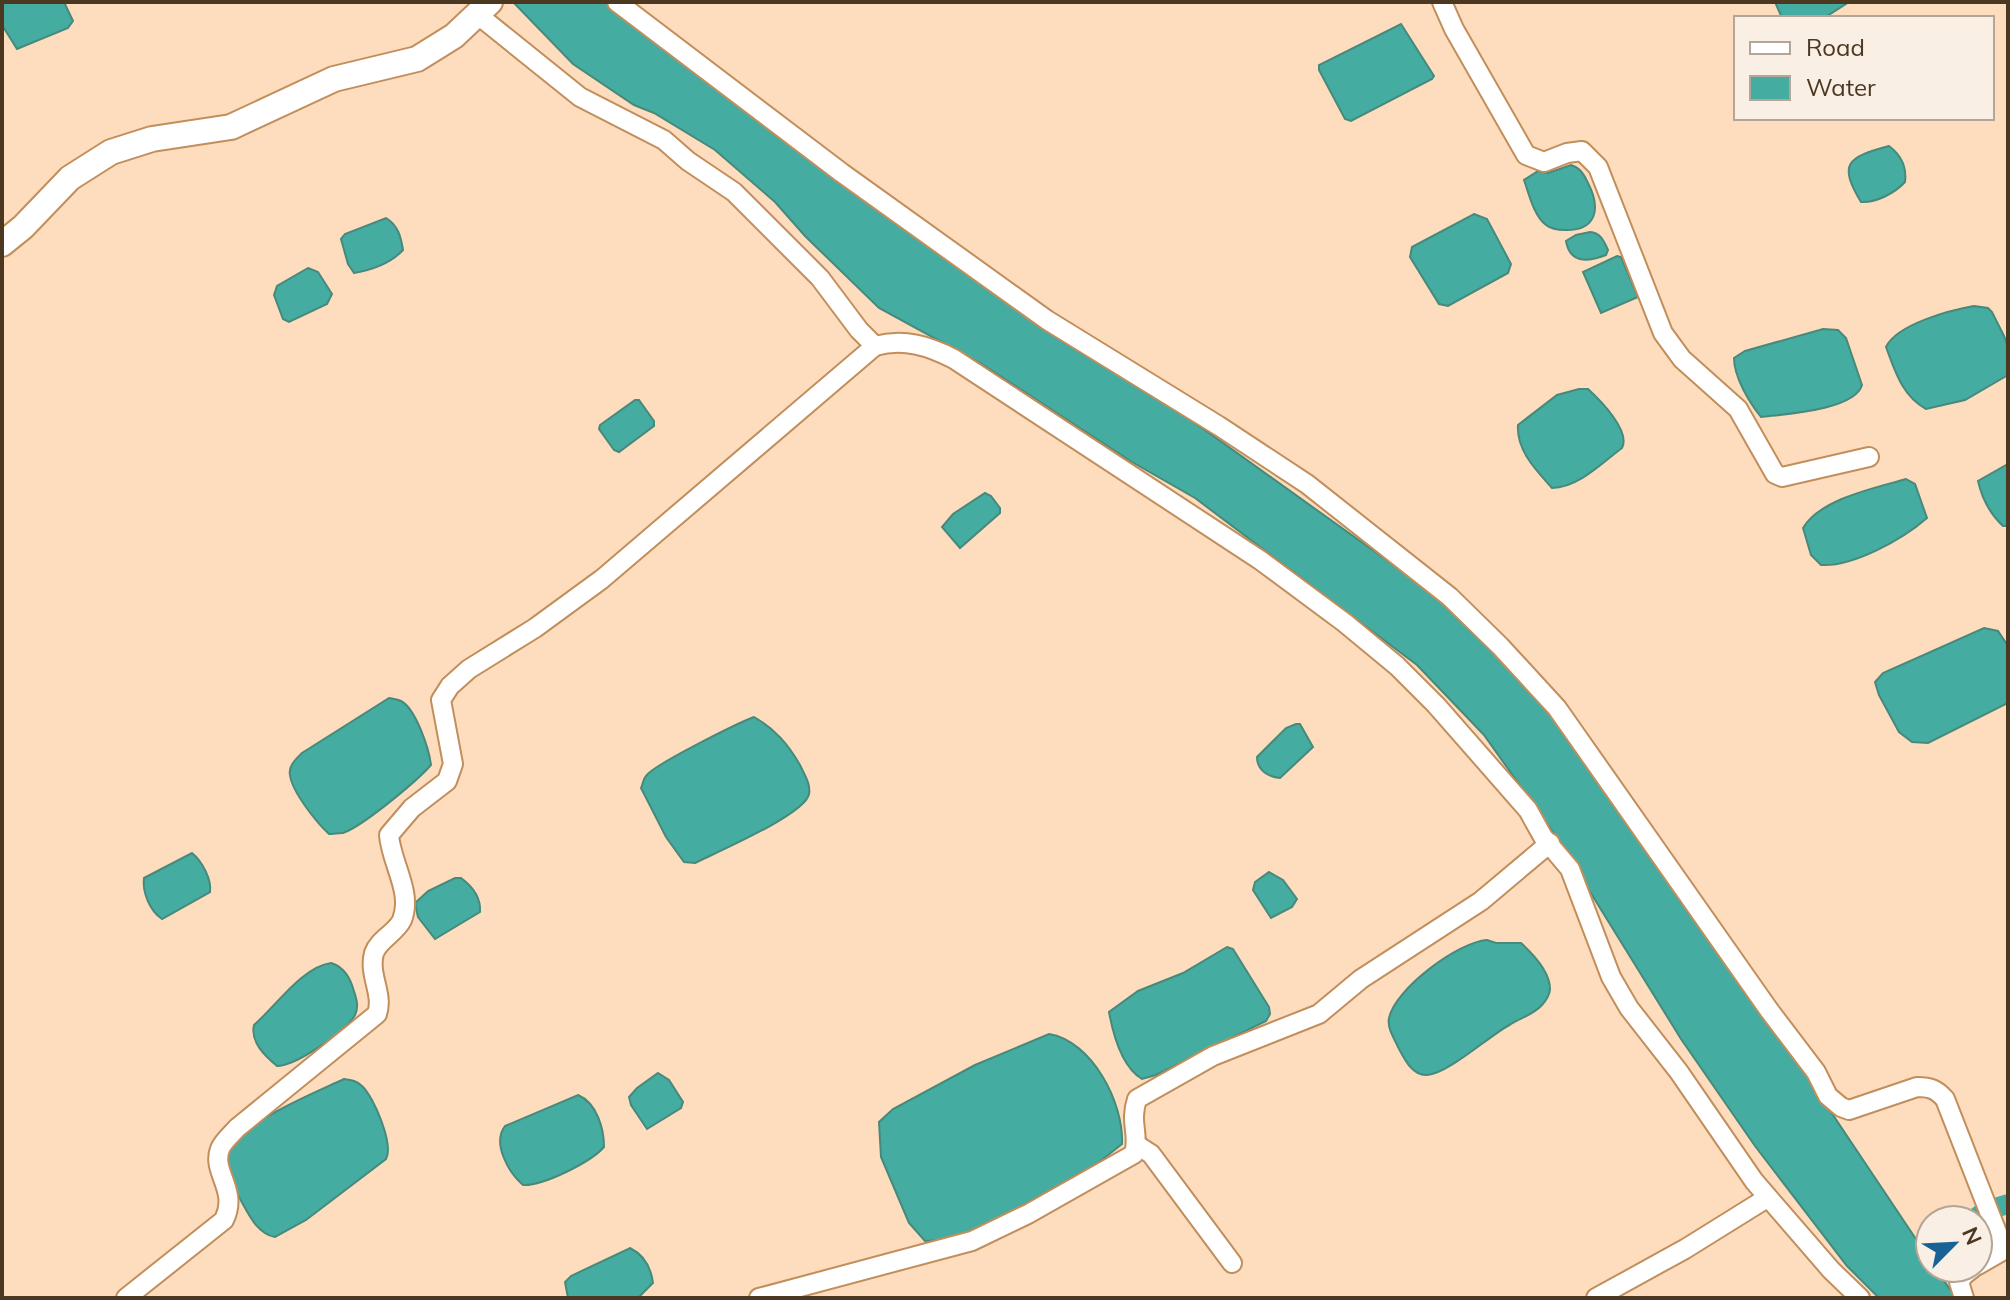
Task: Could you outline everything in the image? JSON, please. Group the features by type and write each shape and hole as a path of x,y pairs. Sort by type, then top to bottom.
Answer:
{"street":[{"path":"617,2 842,173 1047,320 1307,484 1450,597 1557,708 1803,1054 1828,1096 1849,1110 1917,1087 1937,1091 1950,1109 2004,1245"},
{"path":"1442,2 1454,29 1526,155 1544,162 1582,151 1598,167 1663,333 1682,359 1738,409 1775,474 1782,477 1869,457"},
{"path":"2,244 23,227 70,178 111,152 152,139 231,127 334,79 417,59 442,45 486,7 580,97 664,140 688,161 734,192 820,278 875,346"},
{"path":"126,1298 224,1220 230,1208 218,1159 221,1146 237,1128 377,1014 381,1003 374,981 374,953 383,939 401,922 405,902 402,880 390,851 389,835 412,808 447,781 453,764 441,700 450,686 469,669 535,628 602,579 875,346 890,342 932,347 954,359 1260,560 1397,666 1436,705 1528,810 1543,837 1570,869 1606,965 1629,1008 1679,1072 1767,1198 1860,1298"},
{"path":"759,1298 972,1241 1028,1214 1134,1154 1137,1145 1131,1116 1137,1099 1213,1056 1319,1014 1361,979 1481,901 1550,843"},
{"path":"1137,1145 1151,1154 1232,1263"},
{"path":"1596,1298 1685,1249 1767,1198"}],"water":[{"path":"2,2 64,2 73,21 68,28 17,49 2,25"},
{"path":"513,2 607,2 1469,619 1596,761 1914,1236 1914,1284 1946,1284 1956,1298 1879,1298 1847,1266 1755,1146 1681,1039 1553,832 1484,735 1417,665 1195,498 1132,462 980,363 879,308 775,202 715,150 654,113 634,105 573,64"},
{"path":"1775,2 1849,2 1827,16 1781,16"},
{"path":"1401,24 1434,76 1351,121 1345,119 1319,65"},
{"path":"1889,146 1902,162 1905,182 1885,196 1861,202 1850,179 1851,164 1864,154"},
{"path":"1571,165 1583,174 1592,192 1593,216 1584,227 1553,228 1538,216 1524,180 1538,171 1548,173"},
{"path":"1474,214 1487,219 1511,264 1508,273 1448,306 1439,304 1410,257 1412,247"},
{"path":"386,218 398,232 403,250 393,259 354,273 341,239 345,234"},
{"path":"1590,232 1603,241 1608,250 1606,255 1586,260 1571,254 1566,241"},
{"path":"1621,257 1638,297 1601,313 1583,272"},
{"path":"308,268 318,272 332,294 327,304 289,322 283,319 274,295 277,286"},
{"path":"1974,306 1988,308 1992,312 2004,336 2008,347 2008,375 1965,400 1926,409 1905,390 1886,347 1901,331 1913,325"},
{"path":"1823,329 1838,330 1846,338 1862,385 1857,393 1847,400 1818,409 1761,417 1743,389 1734,358 1745,351"},
{"path":"1588,389 1600,400 1613,416 1624,441 1622,448 1581,479 1552,488 1524,451 1518,425 1557,395"},
{"path":"639,400 654,421 654,426 619,452 614,450 599,429 600,425"},
{"path":"2008,464 2008,526 2003,526 1988,506 1978,481"},
{"path":"1906,479 1915,484 1927,518 1917,526 1891,543 1848,561 1821,565 1811,555 1803,528 1822,509 1849,496"},
{"path":"985,493 1000,508 1000,513 960,548 942,527 953,514"},
{"path":"1984,628 1998,631 2008,646 2008,703 1928,743 1912,742 1899,732 1875,682 1883,673"},
{"path":"389,698 401,701 412,712 425,740 431,765 363,822 343,833 329,834 295,790 290,775 291,766 302,753"},
{"path":"754,717 775,732 791,750 807,779 809,794 793,812 777,822 695,863 684,862 666,837 641,788 644,779 679,754"},
{"path":"1300,724 1313,747 1280,778 1267,774 1259,766 1257,757 1286,728"},
{"path":"192,853 206,871 210,892 162,919 148,901 144,878"},
{"path":"1269,872 1283,880 1297,899 1292,907 1271,918 1253,890 1255,882"},
{"path":"461,878 472,888 479,901 480,912 435,939 418,917 415,903 428,891"},
{"path":"1487,940 1521,943 1540,963 1547,976 1548,997 1535,1011 1502,1029 1446,1068 1427,1075 1417,1073 1406,1061 1390,1029 1389,1018 1394,1006 1429,969 1460,949"},
{"path":"1227,947 1233,949 1269,1007 1270,1014 1266,1021 1142,1079 1124,1058 1109,1012 1138,991 1183,973"},
{"path":"331,963 341,968 350,981 356,996 355,1015 342,1030 319,1047 277,1066 256,1043 254,1025 300,979"},
{"path":"1049,1034 1079,1048 1102,1076 1117,1110 1122,1144 1098,1163 1006,1215 966,1234 925,1241 909,1223 881,1157 879,1122 893,1109 975,1065"},
{"path":"658,1073 669,1080 683,1102 681,1108 647,1129 629,1097"},
{"path":"344,1079 360,1084 372,1100 385,1133 386,1159 306,1220 275,1237 268,1235 253,1222 232,1183 227,1156 233,1144 260,1121"},
{"path":"578,1095 595,1110 603,1132 604,1147 566,1172 542,1182 523,1185 512,1173 501,1149 501,1133 505,1126"},
{"path":"630,1248 646,1262 653,1283 638,1298 568,1298 565,1282 571,1276"}],"waterway":[{"path":"1994,1208 2008,1204"}]}
